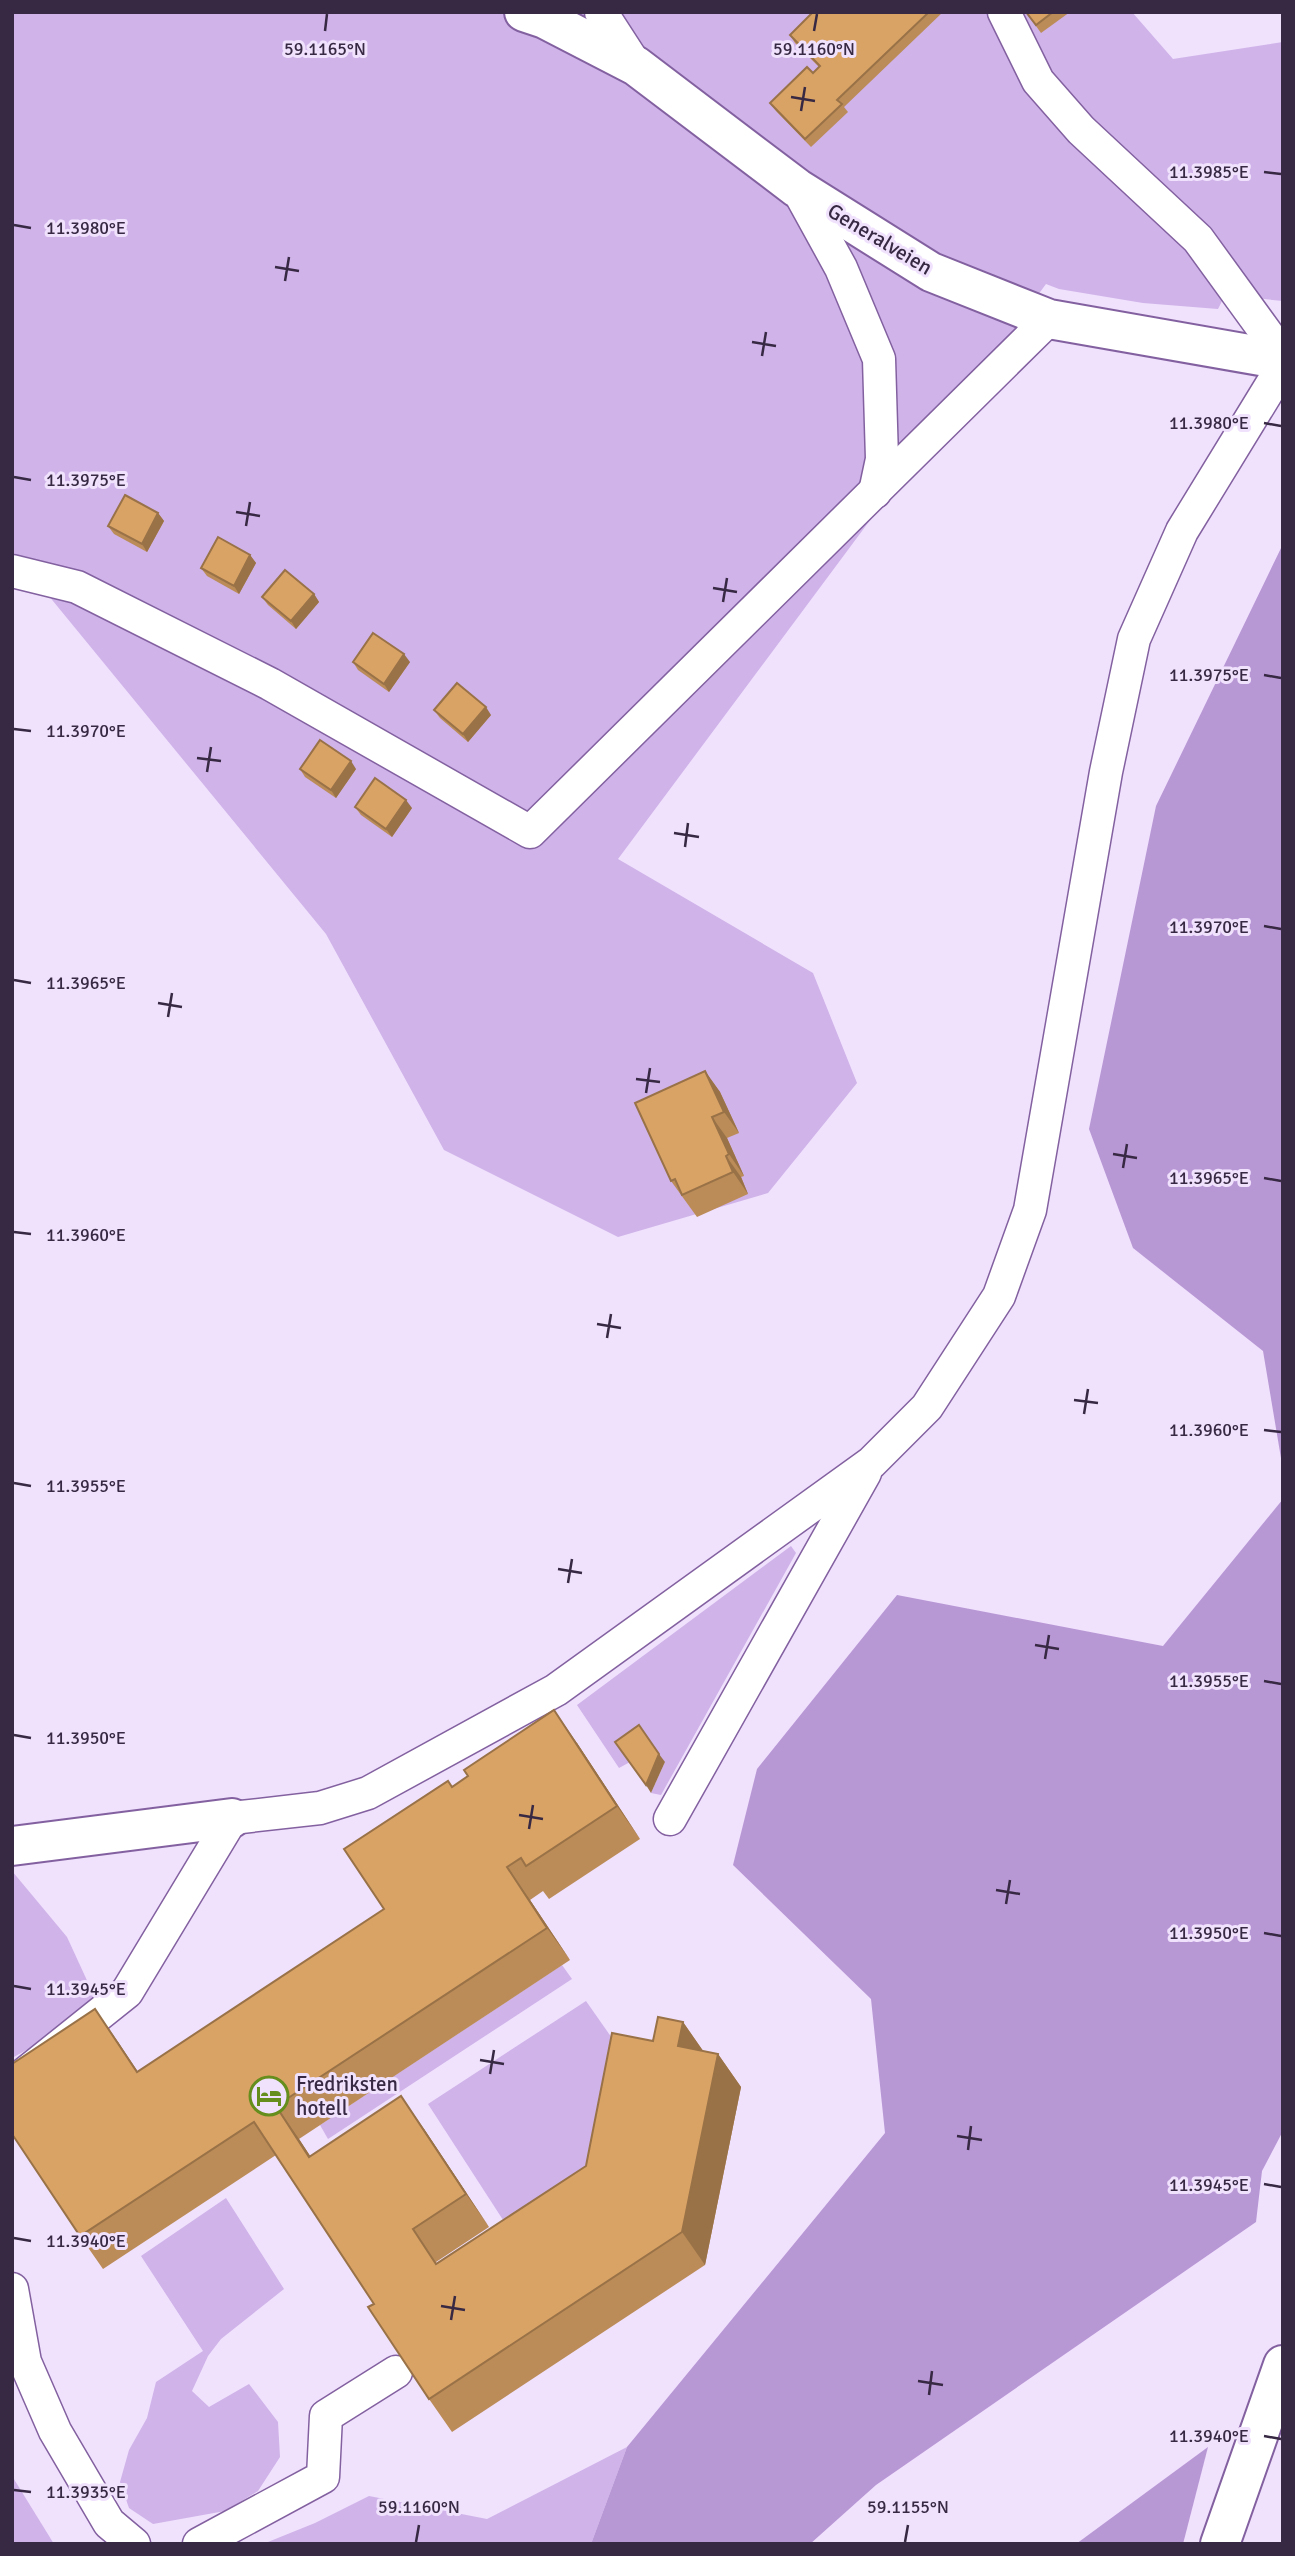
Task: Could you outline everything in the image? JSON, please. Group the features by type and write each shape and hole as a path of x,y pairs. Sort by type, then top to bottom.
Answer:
{"street":[{"name":"Generalveien","path":"524,12 545,19 636,66 797,188 931,272 1049,319 1283,358"},
{"path":"12,1846 232,1818"},
{"path":"1220,2544 1283,2365"}],"lane":[{"path":"601,12 636,66"},
{"path":"1004,12 1038,81 1081,130 1198,239 1283,358"},
{"path":"797,188 841,268 879,359 882,460 875,492"},
{"path":"12,571 77,587 270,684 530,832 1049,319"},
{"path":"12,2084 127,1992 232,1818 320,1808 368,1793 556,1690 871,1463 927,1407 999,1296 1030,1210 1106,772 1134,639 1182,531 1283,366"},
{"path":"670,1819 871,1463"},
{"path":"12,2289 25,2362 55,2431 109,2523 134,2544"},
{"path":"199,2544 323,2477 327,2416 396,2371"}],"shaded area":[{"path":"12,12 1132,12 1173,59 1283,42 1283,301 1225,295 1218,309 1143,303 1059,289 1046,284 1017,323 1030,329 981,371 618,859 813,973 857,1083 768,1193 618,1237 444,1150 326,934 12,551"},
{"path":"1283,544 1283,1470 1263,1351 1133,1248 1089,1129 1156,806"},
{"path":"1283,1499 1283,2131 1262,2171 1256,2222 876,2485 810,2544 591,2544 627,2447 885,2133 871,1999 733,1865 757,1769 897,1595 1163,1646"},
{"path":"791,1546 796,1553 661,1795 651,1793 665,1762 630,1762 619,1768 577,1705"},
{"path":"12,1871 67,1937 96,2000 66,2028 12,2058"},
{"path":"562,1965 572,1979 328,2139 320,2125"},
{"path":"586,2001 635,2071 609,2198 505,2223 428,2104"},
{"path":"226,2198 284,2289 221,2339 208,2356 192,2391 209,2407 249,2384 278,2422 280,2457 258,2491 225,2511 153,2524 129,2508 120,2482 129,2450 147,2418 156,2382 203,2351 141,2256"},
{"path":"627,2447 591,2544 263,2544 315,2523 369,2496 487,2519"},
{"path":"1208,2447 1183,2544 1076,2544"},
{"path":"12,2476 54,2544 12,2544"}],"building":[{"path":"813,12 929,12 837,100 842,104 805,139 770,103 807,67 813,73 820,66 790,35"},
{"path":"1026,12 1053,12 1036,25"},
{"path":"125,495 158,513 142,544 108,526"},
{"path":"218,537 250,555 234,586 201,568"},
{"path":"285,570 314,594 291,621 262,597"},
{"path":"373,633 404,654 384,684 353,662"},
{"path":"457,683 486,707 463,734 434,710"},
{"path":"320,740 351,761 331,790 300,769"},
{"path":"375,778 406,800 386,829 355,807"},
{"path":"705,1071 724,1112 712,1117 729,1154 726,1156 733,1172 682,1195 675,1179 671,1181 635,1103"},
{"name":"Fredriksten hotell","path":"554,1710 617,1806 526,1866 521,1858 507,1867 547,1928 276,2106 309,2157 401,2096 466,2194 413,2229 436,2264 586,2166 612,2033 653,2041 658,2017 683,2022 678,2046 718,2054 682,2232 429,2399 368,2307 374,2304 254,2122 80,2236 12,2134 12,2064 95,2009 137,2072 384,1909 344,1849 448,1781 452,1787 468,1776 464,1770"},
{"path":"639,1725 659,1754 646,1785 615,1742"}],"place":[{"name":"Fredriksten hotell","path":"269,2096"}]}
